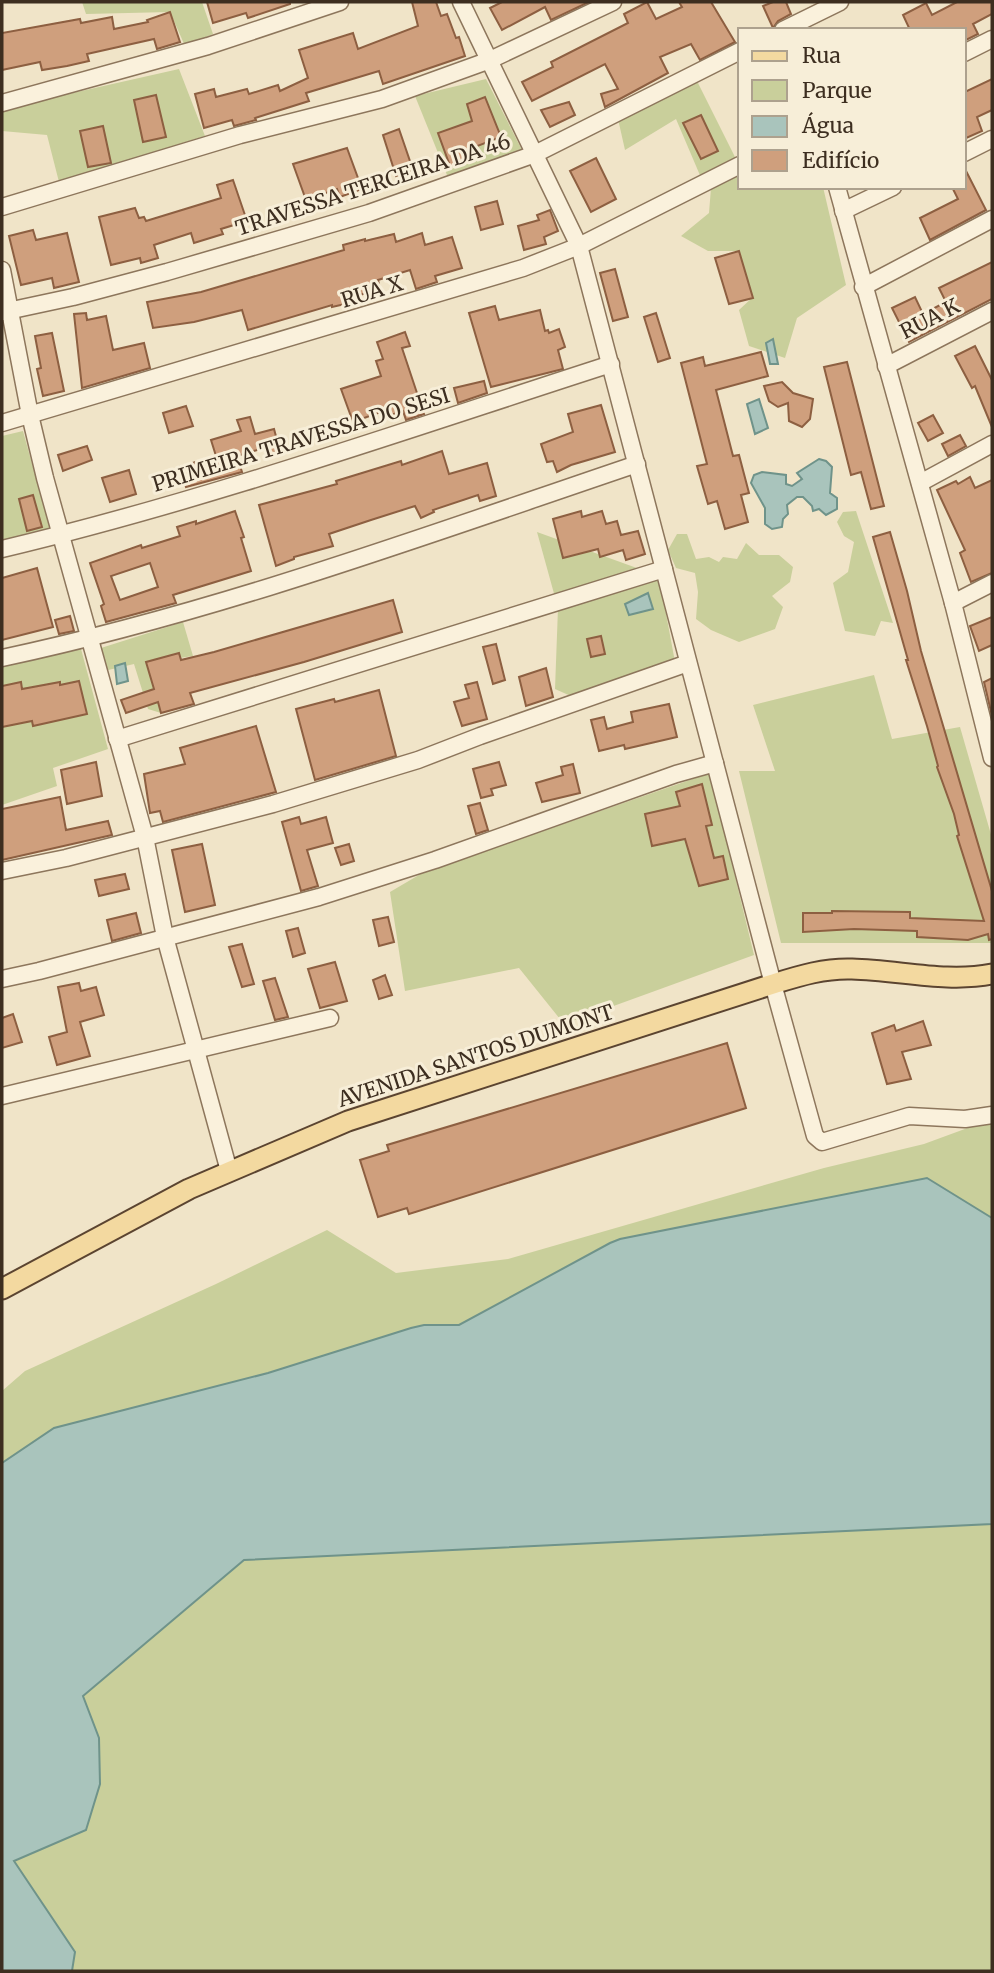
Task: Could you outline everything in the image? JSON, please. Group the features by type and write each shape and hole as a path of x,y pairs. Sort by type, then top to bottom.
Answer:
{"main road":[{"name":"AVENIDA SANTOS DUMONT","path":"2,1289 115,1227 229,1171 348,1121 803,974 852,969 962,978 992,974"}],"street":[{"path":"2,103 208,46 340,2"},
{"path":"461,2 579,246 773,984 818,1140 822,1142 909,1116 965,1119 992,1115"},
{"path":"2,207 240,135 382,99 490,60 613,2"},
{"path":"787,28 839,2"},
{"path":"966,52 992,39"},
{"name":"TRAVESSA TERCEIRA DA 46","path":"6,311 73,297 264,245 369,213 535,154 738,52"},
{"path":"966,152 992,139"},
{"name":"RUA X","path":"2,423 523,268 579,246 738,166"},
{"path":"838,189 863,287 988,721 992,758"},
{"path":"844,211 889,189"},
{"path":"863,287 992,219"},
{"path":"2,270 6,311 60,535 145,837 165,937 229,1171"},
{"name":"RUA K","path":"886,366 992,310"},
{"name":"PRIMEIRA TRAVESSA DO SESI","path":"2,549 60,535 335,455 611,364"},
{"path":"919,483 992,444"},
{"path":"2,658 89,639 318,571 636,464"},
{"path":"117,739 664,569"},
{"path":"953,603 992,583"},
{"path":"2,871 66,858 273,804 418,760 688,663"},
{"path":"2,979 319,897 715,763"},
{"path":"2,1096 330,1018"}],"green space":[{"path":"82,2 202,2 213,34 185,46 170,12 86,14"},
{"path":"179,69 205,136 59,182 47,135 2,131 2,110 6,108"},
{"path":"486,79 524,154 449,180 415,96"},
{"path":"696,79 738,163 702,180 676,119 625,150 618,119"},
{"path":"738,176 738,189 823,189 846,285 797,318 785,358 749,346 739,310 753,297 739,251 708,251 681,236 709,213 711,188"},
{"path":"23,431 51,533 2,543 2,436"},
{"path":"856,511 893,623 881,621 875,636 845,631 833,583 848,572 854,542 844,536 837,522 843,512"},
{"path":"537,532 659,576 675,662 573,697 555,689 558,608"},
{"path":"677,534 687,534 696,559 709,557 719,562 723,557 737,559 746,543 759,555 779,555 793,567 790,582 772,596 783,607 775,629 739,642 711,630 696,619 698,592 695,573 676,568 668,550"},
{"path":"183,622 193,656 146,663 161,713 148,709 134,664 104,671 101,648"},
{"path":"81,649 108,749 53,768 57,786 2,805 2,667"},
{"path":"874,675 892,739 960,727 992,838 992,943 781,943 739,771 775,771 753,705"},
{"path":"710,773 754,955 564,1024 519,968 405,991 390,892 424,872"},
{"path":"992,1119 992,1218 927,1178 620,1239 459,1325 424,1325 411,1328 268,1373 55,1428 2,1463 2,1391 25,1371 327,1230 396,1273 508,1259 824,1168 924,1144"},
{"path":"992,1524 992,1971 2,1971 2,1765 244,1560"}],"water":[{"path":"773,339 778,364 770,364 766,343"},
{"path":"759,399 768,428 755,434 747,404"},
{"path":"819,459 832,467 830,493 837,498 837,509 826,515 819,509 813,511 803,497 797,497 787,505 788,514 783,519 782,527 772,529 765,524 765,508 751,483 754,475 762,472 786,475 786,484 792,486 802,479 797,473"},
{"path":"648,593 653,609 629,615 625,604"},
{"path":"125,663 128,681 117,684 115,666"},
{"path":"927,1178 992,1218 992,1524 244,1560 83,1696 99,1738 100,1784 86,1830 14,1861 75,1952 72,1971 2,1971 2,1463 54,1428 268,1373 411,1328 424,1325 459,1325 620,1239"}],"building":[{"path":"207,2 290,4 248,18 246,13 213,23"},
{"path":"412,2 436,2 441,16 447,14 465,56 383,84 379,71 306,93 309,101 255,118 256,120 234,126 232,120 204,128 195,94 214,89 216,97 247,89 249,94 278,85 280,91 308,78 299,50 353,33 358,49 418,26"},
{"path":"502,2 589,2 551,20 545,7 502,30 490,8"},
{"path":"647,2 656,19 682,7 679,2 711,2 735,42 700,60 691,44 660,57 668,73 605,107 601,94 618,89 605,64 532,101 522,82 553,67 551,62 628,23 624,14"},
{"path":"773,2 786,2 791,14 778,21 773,28 763,6"},
{"path":"957,2 992,2 992,14 973,24 978,34 966,40 966,28 909,28 903,15 926,3 932,15"},
{"path":"170,12 180,42 157,49 154,39 87,54 89,61 67,66 42,70 40,62 2,70 2,33 80,19 81,23 112,17 114,29 148,22 147,20"},
{"path":"992,79 992,110 977,117 982,131 966,138 966,92"},
{"path":"156,95 166,137 143,142 134,100"},
{"path":"485,97 501,137 464,151 467,160 450,166 438,133 472,121 467,104"},
{"path":"569,102 575,115 550,127 541,110"},
{"path":"701,115 718,151 701,159 683,123"},
{"path":"103,126 111,163 88,167 80,131"},
{"path":"399,129 413,170 396,176 383,135"},
{"path":"347,148 362,189 340,197 337,189 306,200 293,164"},
{"path":"596,158 616,199 591,212 570,171"},
{"path":"966,171 986,210 930,240 920,218 958,199 953,189 966,189"},
{"path":"233,180 247,221 221,229 223,234 194,243 191,233 154,245 158,258 141,263 140,258 111,265 99,217 135,208 139,218 144,217 146,221 221,198 217,185"},
{"path":"497,201 503,224 481,230 475,207"},
{"path":"550,210 558,231 544,237 546,244 524,250 518,226 539,220 537,215"},
{"path":"33,230 36,240 67,233 79,282 54,288 52,278 21,285 9,236"},
{"path":"422,233 425,245 452,237 462,268 435,276 437,282 416,289 410,270 378,280 380,289 353,297 354,302 332,305 248,330 242,310 194,322 153,328 147,302 201,292 344,250 343,245 365,239 394,234 396,242"},
{"path":"739,251 753,298 729,304 715,258"},
{"path":"992,262 992,299 909,342 892,308 915,297 923,314 946,302 939,288"},
{"path":"615,269 628,317 613,321 600,273"},
{"path":"495,306 499,320 540,310 545,331 548,330 549,333 559,329 565,347 558,350 563,369 491,387 469,313"},
{"path":"86,313 87,320 106,316 113,350 144,343 150,368 82,388 74,314"},
{"path":"656,313 670,358 658,362 644,317"},
{"path":"405,332 410,346 402,348 424,414 406,420 403,411 391,415 389,409 353,422 341,389 381,376 376,361 383,359 377,342"},
{"path":"52,333 64,391 43,396 37,369 41,368 35,336"},
{"path":"975,346 992,380 992,427 975,386 972,388 955,356"},
{"path":"761,352 768,376 716,390 733,456 739,455 749,493 741,495 748,522 725,529 717,501 708,504 697,466 707,464 681,363 703,357 705,366"},
{"path":"847,362 884,506 871,509 861,472 851,475 824,367"},
{"path":"484,381 487,393 458,403 454,388"},
{"path":"782,382 793,393 813,399 810,419 802,427 789,421 788,403 778,407 769,401 764,386"},
{"path":"601,405 615,452 557,472 553,461 547,462 541,444 573,432 568,414"},
{"path":"186,406 193,426 169,433 163,413"},
{"path":"933,415 943,433 928,441 918,423"},
{"path":"250,417 255,434 274,429 280,451 266,455 264,448 237,456 242,472 186,487 179,467 216,456 211,440 241,431 237,420"},
{"path":"960,435 966,446 948,456 942,444"},
{"path":"87,446 92,460 63,471 58,455"},
{"path":"442,451 449,474 487,463 496,496 480,501 478,495 433,510 434,512 421,518 415,506 329,534 333,546 294,557 276,566 259,505 337,484 336,481 401,461 402,465"},
{"path":"129,470 136,494 110,502 102,478"},
{"path":"970,477 975,488 992,480 992,573 971,582 960,553 965,550 937,490 956,481 958,484"},
{"path":"33,495 42,527 27,531 19,499"},
{"path":"235,511 251,571 173,595 176,603 106,622 101,606 104,604 90,563 141,545 142,548 180,536 177,527 196,521 196,524","holes":["150,563 158,587 120,600 111,576"]},
{"path":"581,511 582,517 602,511 606,524 617,521 621,535 638,531 645,554 626,560 623,550 600,557 598,549 563,558 553,519"},
{"path":"890,532 921,651 992,891 992,939 989,940 988,934 968,940 917,937 917,931 854,929 803,932 803,913 832,911 910,912 910,918 984,921 906,660 873,537"},
{"path":"37,568 53,627 2,640 2,578"},
{"path":"393,600 402,632 190,693 194,704 161,713 158,702 126,713 121,700 154,689 146,662 179,653 181,660 214,652"},
{"path":"70,616 74,631 59,634 55,620"},
{"path":"992,617 992,645 979,651 970,626"},
{"path":"601,636 605,654 591,657 587,639"},
{"path":"496,644 505,680 493,684 483,647"},
{"path":"546,668 553,697 526,706 519,677"},
{"path":"992,678 992,716 984,682"},
{"path":"79,681 87,714 33,726 32,721 2,727 2,686 21,682 22,689"},
{"path":"477,682 487,719 462,726 454,702 469,698 465,685"},
{"path":"379,690 396,756 315,780 296,709"},
{"path":"669,704 677,737 625,749 624,745 599,751 591,720 604,717 607,729 633,722 631,712"},
{"path":"256,726 276,792 163,822 160,811 150,813 144,774 185,764 180,748"},
{"path":"96,762 102,796 67,804 61,770"},
{"path":"499,762 506,785 491,789 493,795 481,798 473,769"},
{"path":"573,764 580,793 542,802 536,783 563,775 561,767"},
{"path":"702,784 712,825 706,826 714,858 723,856 728,879 699,886 685,839 652,846 645,814 680,806 676,792"},
{"path":"60,797 66,830 108,821 112,835 2,860 2,809"},
{"path":"480,803 488,830 476,834 468,806"},
{"path":"299,817 301,824 326,817 333,843 307,850 318,886 301,891 282,822"},
{"path":"202,844 215,905 185,912 172,850"},
{"path":"349,844 354,861 341,865 335,848"},
{"path":"125,874 129,889 99,896 95,880"},
{"path":"136,913 141,933 112,941 107,920"},
{"path":"388,917 394,942 379,946 373,920"},
{"path":"298,928 305,953 293,957 286,931"},
{"path":"242,944 254,984 242,987 229,947"},
{"path":"335,962 347,1001 320,1008 308,969"},
{"path":"385,975 392,995 379,999 373,980"},
{"path":"275,978 288,1017 275,1020 263,981"},
{"path":"79,983 81,991 96,987 104,1015 80,1022 90,1056 57,1065 49,1037 67,1032 58,987"},
{"path":"13,1014 22,1042 2,1048 2,1018"},
{"path":"923,1021 931,1045 902,1052 911,1079 887,1084 872,1033 894,1025 896,1031"},
{"path":"727,1043 746,1108 409,1214 407,1208 378,1217 360,1160 389,1151 387,1145"}]}
